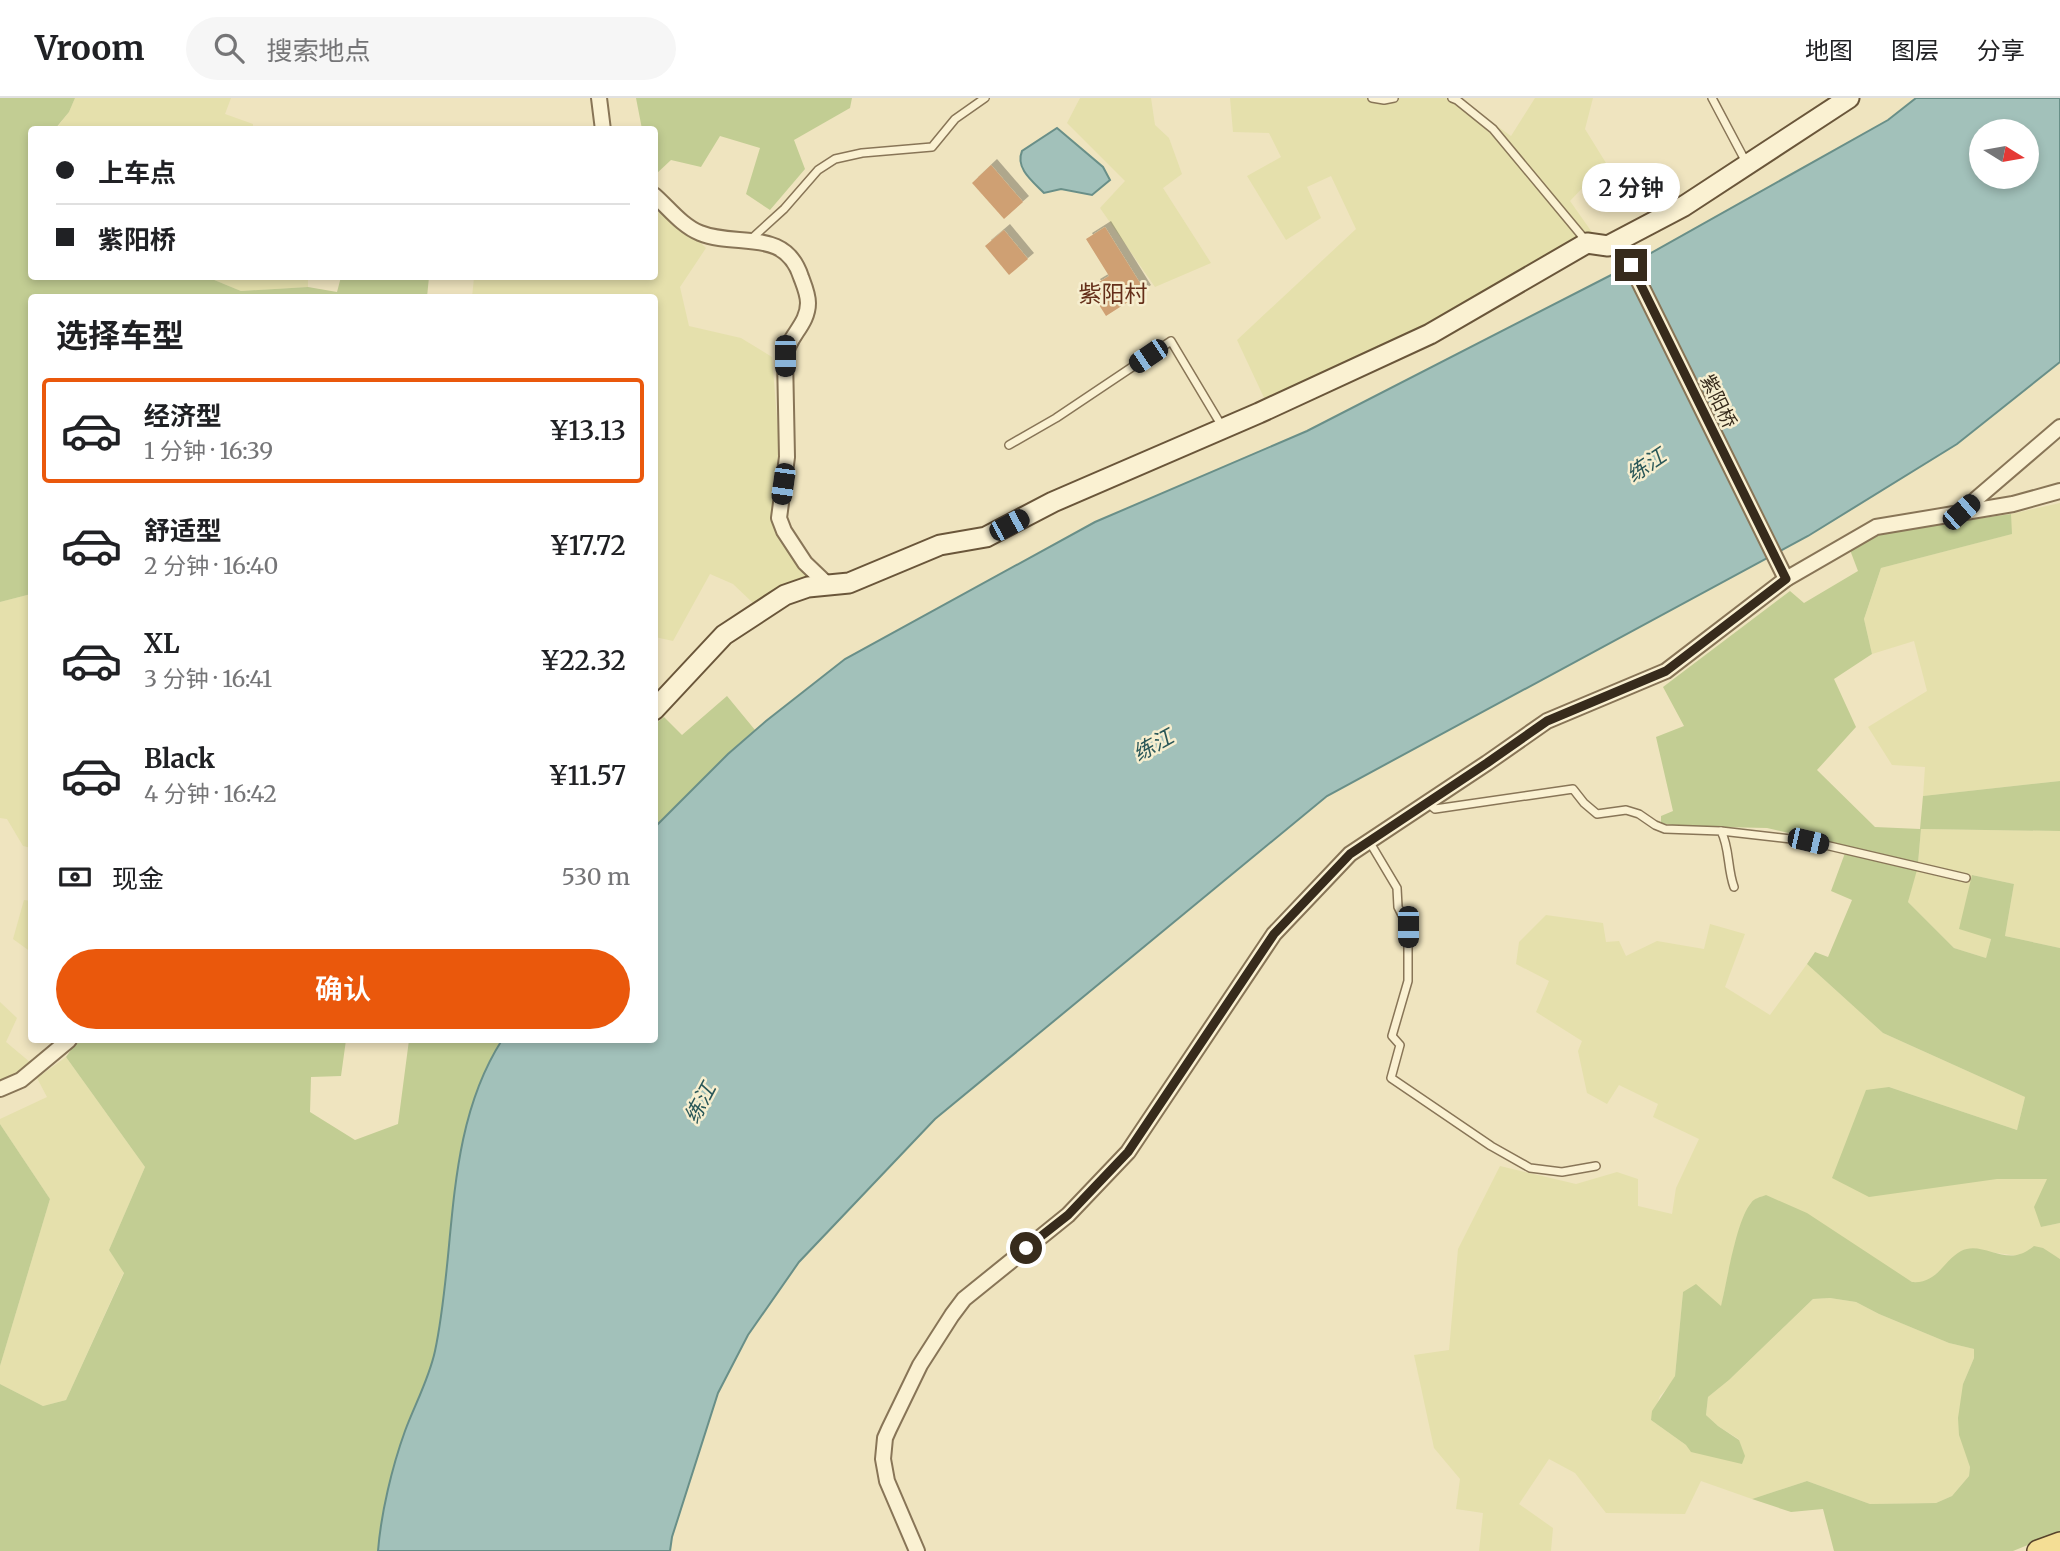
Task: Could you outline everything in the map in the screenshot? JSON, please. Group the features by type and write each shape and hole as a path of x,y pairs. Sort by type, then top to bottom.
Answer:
{"main road":[{"path":"2038,1551 2060,1543"}],"street":[{"path":"599,98 602,126"},
{"path":"658,706 724,635 785,595 808,587 849,583 948,543 986,537 1053,502 1223,429 1430,334 1587,243 1608,246 1684,206 1849,98"},
{"path":"658,198 695,230 714,237 770,243 788,253 797,264 808,301 804,321 789,344 785,356 787,457 779,518 784,531 805,563 828,585"},
{"name":"紫阳桥","path":"1619,241 1786,579"},
{"path":"1961,512 2060,427"},
{"path":"917,1551 887,1481 884,1449 889,1429 930,1348 964,1299 1068,1215 1128,1152 1274,934 1350,854 1547,721 1666,671 1786,579 1876,527 2013,504 2060,491"},
{"path":"0,1089 21,1080 65,1043"}],"lane":[{"path":"748,241 784,209 818,170 835,159 862,153 932,147 955,119 985,98"},
{"path":"1371,98 1394,98"},
{"path":"1452,98 1493,128 1587,243"},
{"path":"1712,98 1747,165"},
{"path":"1009,445 1056,418 1171,341 1223,429"},
{"path":"1427,803 1435,809 1573,789 1597,814 1626,810 1665,829 1720,831 1808,841 1966,878"},
{"path":"1720,831 1726,841 1728,873 1734,887"},
{"path":"1369,841 1397,888 1398,907 1408,927 1408,981 1392,1036 1400,1045 1391,1078 1491,1146 1530,1168 1562,1172 1596,1166"}],"shaded area":[{"path":"75,98 231,98 225,114 253,126 58,126"},
{"path":"1080,98 1151,98 1155,125 1169,138 1182,174 1163,188 1211,263 1155,287 1100,208 1125,181 1067,123"},
{"path":"1230,98 1458,98 1511,136 1535,98 1593,98 1585,129 1606,163 1570,201 1596,238 1572,239 1429,326 1266,402 1237,340 1356,229 1331,176 1307,187 1321,218 1286,240 1247,176 1281,157 1269,133 1233,132"},
{"path":"658,202 706,248 680,287 689,326 741,338 772,357 779,443 774,529 809,577 754,604 733,584 710,574 673,641 658,638 658,294 472,294 474,280 658,280"},
{"path":"214,280 308,280 308,287 241,291"},
{"path":"2060,503 2060,781 1923,796 1925,767 1892,765 1868,727 1927,691 1914,641 1872,654 1864,619 1881,568 2011,534 2011,514"},
{"path":"28,595 28,847 23,846 7,819 0,818 0,602"},
{"path":"1921,829 2060,831 2060,948 2005,936 2014,884 1972,875 1991,939 1986,958 1954,948 1908,902 1918,863"},
{"path":"24,900 28,901 28,950 13,939"},
{"path":"1546,915 1603,923 1606,942 1619,941 1626,956 1657,941 1704,949 1710,924 1745,934 1725,987 1770,1015 1807,964 1883,1033 2025,1097 2017,1130 1889,1087 1997,1179 2047,1179 2041,1227 2060,1223 2060,1259 1969,1249 1961,1252 1929,1280 1912,1282 1757,1198 1751,1203 1735,1243 1721,1307 1683,1292 1675,1376 1660,1396 1651,1420 1686,1445 1740,1440 1706,1415 1708,1397 1813,1299 1830,1298 1856,1302 1949,1343 1974,1349 1974,1358 1963,1384 1969,1476 1952,1496 1936,1503 1870,1504 1807,1481 1752,1499 1701,1481 1685,1514 1606,1513 1575,1473 1549,1459 1519,1504 1553,1528 1551,1551 1479,1551 1483,1513 1456,1509 1460,1479 1434,1448 1414,1355 1449,1350 1458,1249 1500,1166 1576,1184 1617,1172 1638,1179 1638,1206 1672,1214 1676,1188 1699,1139 1653,1117 1658,1104 1619,1085 1607,1104 1587,1093 1578,1051 1582,1041 1536,1012 1549,981 1516,964 1519,942"},
{"path":"0,1002 17,1018 6,1042 31,1063 0,1083"},
{"path":"66,1057 145,1167 109,1250 124,1272 66,1400 43,1406 0,1384 0,1366 50,1199 0,1124 0,1119 47,1097 37,1078"}],"green space":[{"path":"0,98 75,98 69,112 57,126 28,126 28,280 214,280 241,291 308,287 337,292 340,280 429,280 427,294 28,294 28,595 0,602"},
{"path":"636,98 852,98 850,108 794,140 805,169 770,210 746,194 760,148 720,136 701,167 671,160 658,172 658,126 641,126"},
{"path":"2011,514 2012,534 1881,568 1864,619 1872,654 1834,679 1856,727 1817,770 1875,827 1920,829 1923,796 2060,781 2060,831 1921,829 1918,863 1767,828 1678,826 1661,823 1661,816 1673,811 1656,737 1684,726 1663,687 1790,591 1804,603 1858,571 1850,550 1882,532"},
{"path":"727,696 755,730 658,823 658,722 664,717 682,735"},
{"path":"1845,853 1917,870 1908,902 1954,948 1986,958 1991,939 1959,929 1972,875 2014,884 2005,936 2060,948 2060,1223 2041,1227 2034,1207 2047,1179 1997,1179 1869,1197 1832,1178 1866,1090 1889,1087 2017,1130 2025,1097 1883,1033 1807,964 1815,952 1828,957 1852,900 1831,891"},
{"path":"76,1043 346,1043 341,1076 311,1077 310,1112 355,1140 398,1124 409,1043 500,1043 483,1076 470,1113 455,1191 442,1312 435,1351 396,1460 384,1506 378,1551 0,1551 0,1384 43,1406 66,1400 124,1273 109,1250 145,1167 66,1057"},
{"path":"0,1124 50,1199 0,1366"},
{"path":"1766,1195 1807,1213 1912,1282 1928,1280 1954,1256 1968,1249 2013,1255 2024,1253 2034,1246 2043,1248 2060,1259 2060,1532 2013,1551 1834,1551 1823,1509 1791,1512 1752,1499 1807,1481 1870,1504 1936,1503 1952,1496 1969,1476 1970,1467 1959,1435 1958,1418 1963,1384 1974,1358 1974,1349 1949,1343 1856,1302 1830,1298 1813,1299 1708,1397 1706,1415 1739,1440 1745,1456 1742,1464 1691,1452 1686,1445 1651,1420 1652,1411 1675,1376 1683,1292 1696,1284 1721,1306 1741,1223 1752,1201"}],"water":[{"name":"练江","path":"1916,98 2060,98 2060,362 1957,444 1808,536 1327,796 935,1119 799,1262 748,1335 718,1393 672,1537 670,1551 378,1551 384,1506 396,1460 435,1351 442,1312 455,1191 470,1113 483,1076 500,1043 658,1043 658,824 728,754 845,659 1095,522 1307,431 1619,271 1888,120"},
{"path":"1057,128 1103,167 1110,180 1092,195 1061,189 1044,193 1023,169 1020,157 1022,151"}],"building":[{"path":"991,165 1023,202 1004,219 972,183"},
{"path":"1105,227 1145,291 1106,316 1096,300 1102,297 1094,285 1109,276 1086,239"},
{"path":"1004,230 1028,259 1009,275 985,246"}],"district":[{"name":"紫阳村","path":"1113,293"}],"route":[{"path":"1026,1248 1068,1215 1128,1152 1274,934 1350,854 1547,721 1666,671 1786,579 1631,265"}]}
